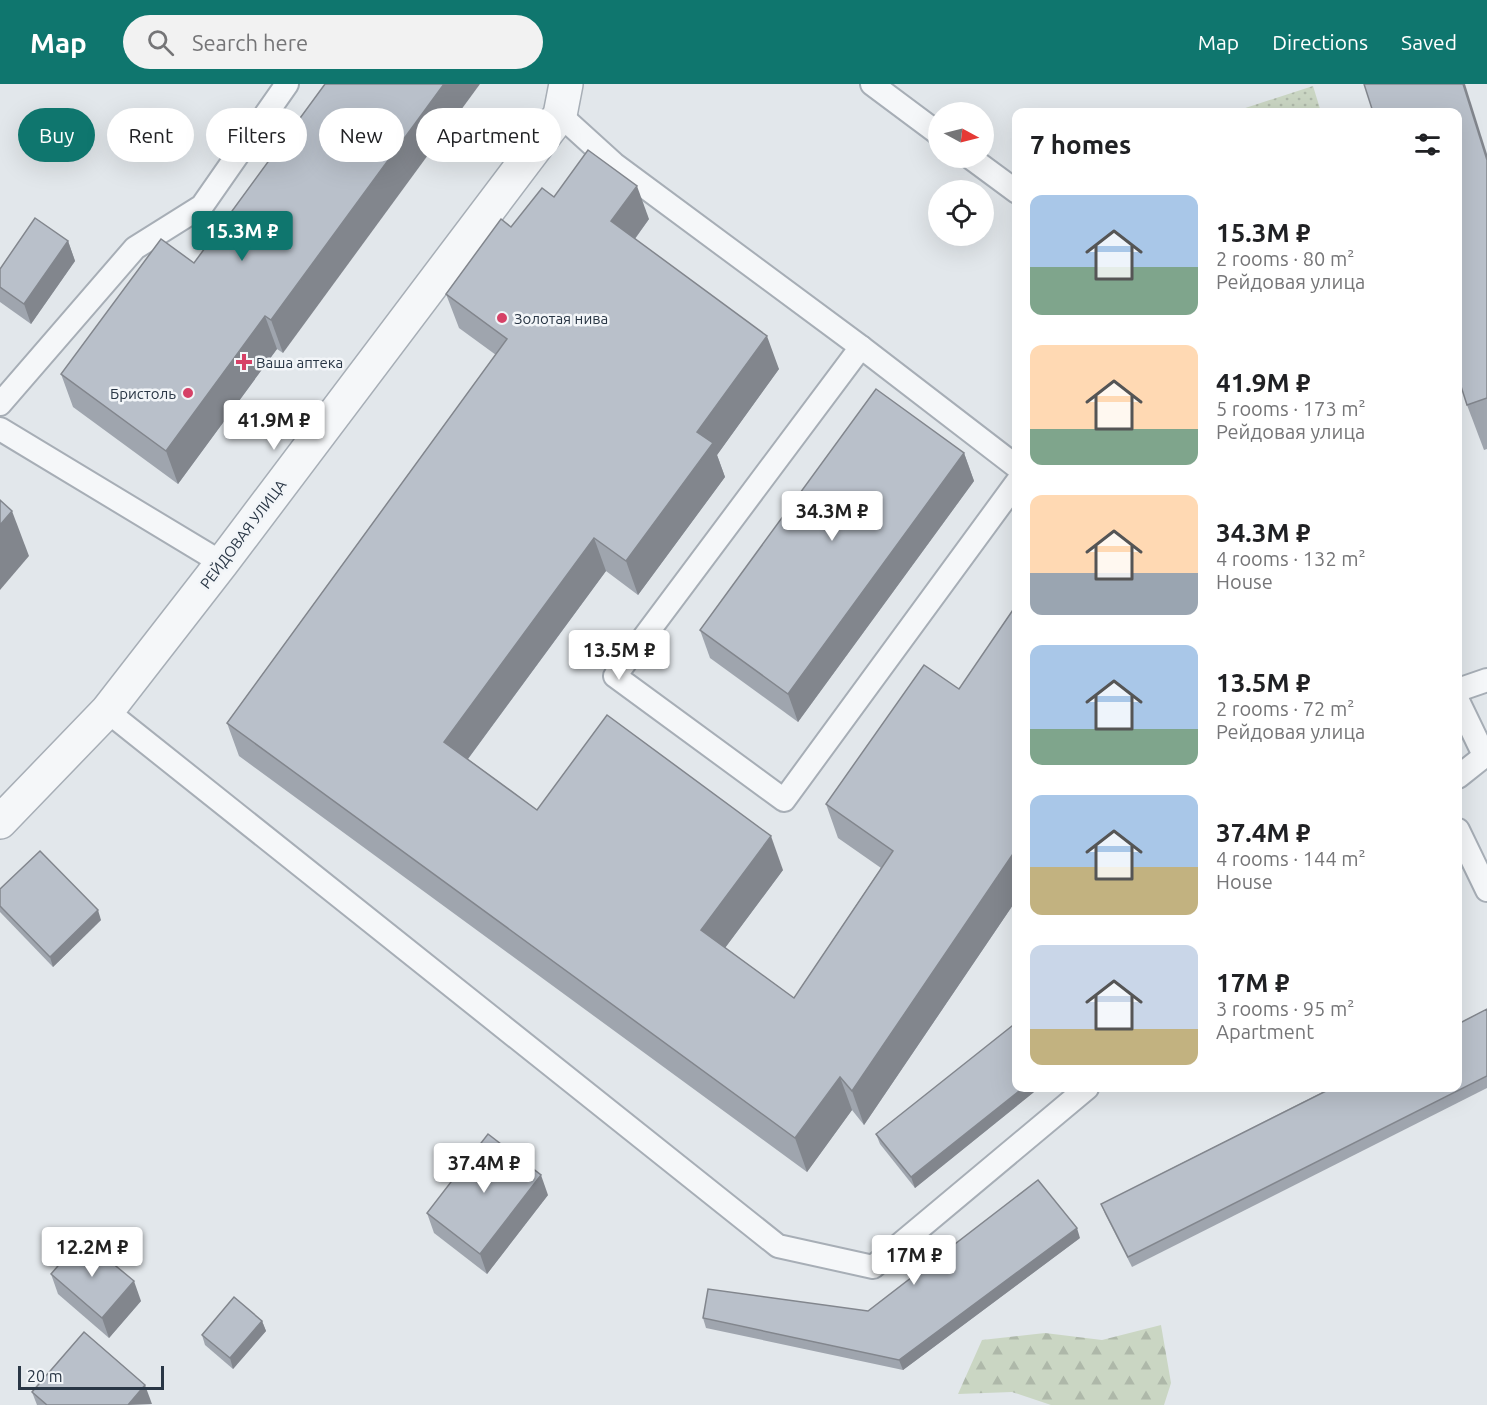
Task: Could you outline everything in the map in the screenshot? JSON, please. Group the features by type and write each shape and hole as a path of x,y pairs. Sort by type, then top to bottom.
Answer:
{"street":[{"name":"РЕЙДОВАЯ УЛИЦА","path":"0,822 107,711 222,563 563,100"}],"lane":[{"path":"0,404 135,248 202,206 287,84"},
{"path":"872,84 928,126"},
{"path":"563,100 614,164 861,347 1012,463"},
{"path":"985,168 1012,188"},
{"path":"861,347 615,676 784,800 1012,489"},
{"path":"0,429 222,563"},
{"path":"1462,689 1487,680"},
{"path":"1462,709 1486,755 1462,774"},
{"path":"107,711 778,1246 873,1267 1083,1092"},
{"path":"1462,838 1487,890"}],"green space":[{"path":"1313,86 1320,108 1245,108"},
{"path":"1161,1325 1171,1383 1164,1405 1051,1405 1012,1392 958,1394 982,1340 1045,1333 1102,1340"}],"building":[{"path":"325,84 444,84 426,108 416,108 416,122 404,139 404,108 319,108 319,162 387,162 271,320 265,316 166,451 61,374 161,239 194,263 268,162 307,162 307,109"},
{"path":"1364,84 1463,84 1487,160 1487,398 1467,405 1462,389 1462,108 1372,108"},
{"path":"588,150 637,186 611,221 767,336 697,432 713,443 626,561 594,538 444,742 537,810 607,715 771,836 701,930 794,998 893,851 826,804 924,665 959,689 1012,611 1012,855 852,1091 840,1077 795,1138 227,723 507,339 446,294 501,219 511,227 542,188 554,197"},
{"path":"35,218 68,241 24,304 0,287 0,269"},
{"path":"876,389 964,453 788,694 700,630"},
{"path":"0,500 12,511 0,525"},
{"path":"40,851 98,910 50,957 0,906 0,889"},
{"path":"1487,1009 1487,1076 1462,1089 1462,1022"},
{"path":"1012,1026 1012,1092 1018,1092 911,1177 876,1134"},
{"path":"1324,1092 1455,1092 1128,1257 1101,1204"},
{"path":"488,1134 541,1175 480,1254 427,1213"},
{"path":"1038,1180 1077,1228 899,1360 703,1318 708,1289 868,1311"},
{"path":"82,1238 134,1281 102,1318 51,1274"},
{"path":"234,1297 262,1321 230,1358 202,1335"},
{"path":"84,1332 145,1385 128,1405 47,1405 32,1392"}],"place":[{"name":"Золотая нива","path":"502,318"},
{"name":"Ваша аптека","path":"244,362"},
{"name":"Бристоль","path":"188,393"}]}
